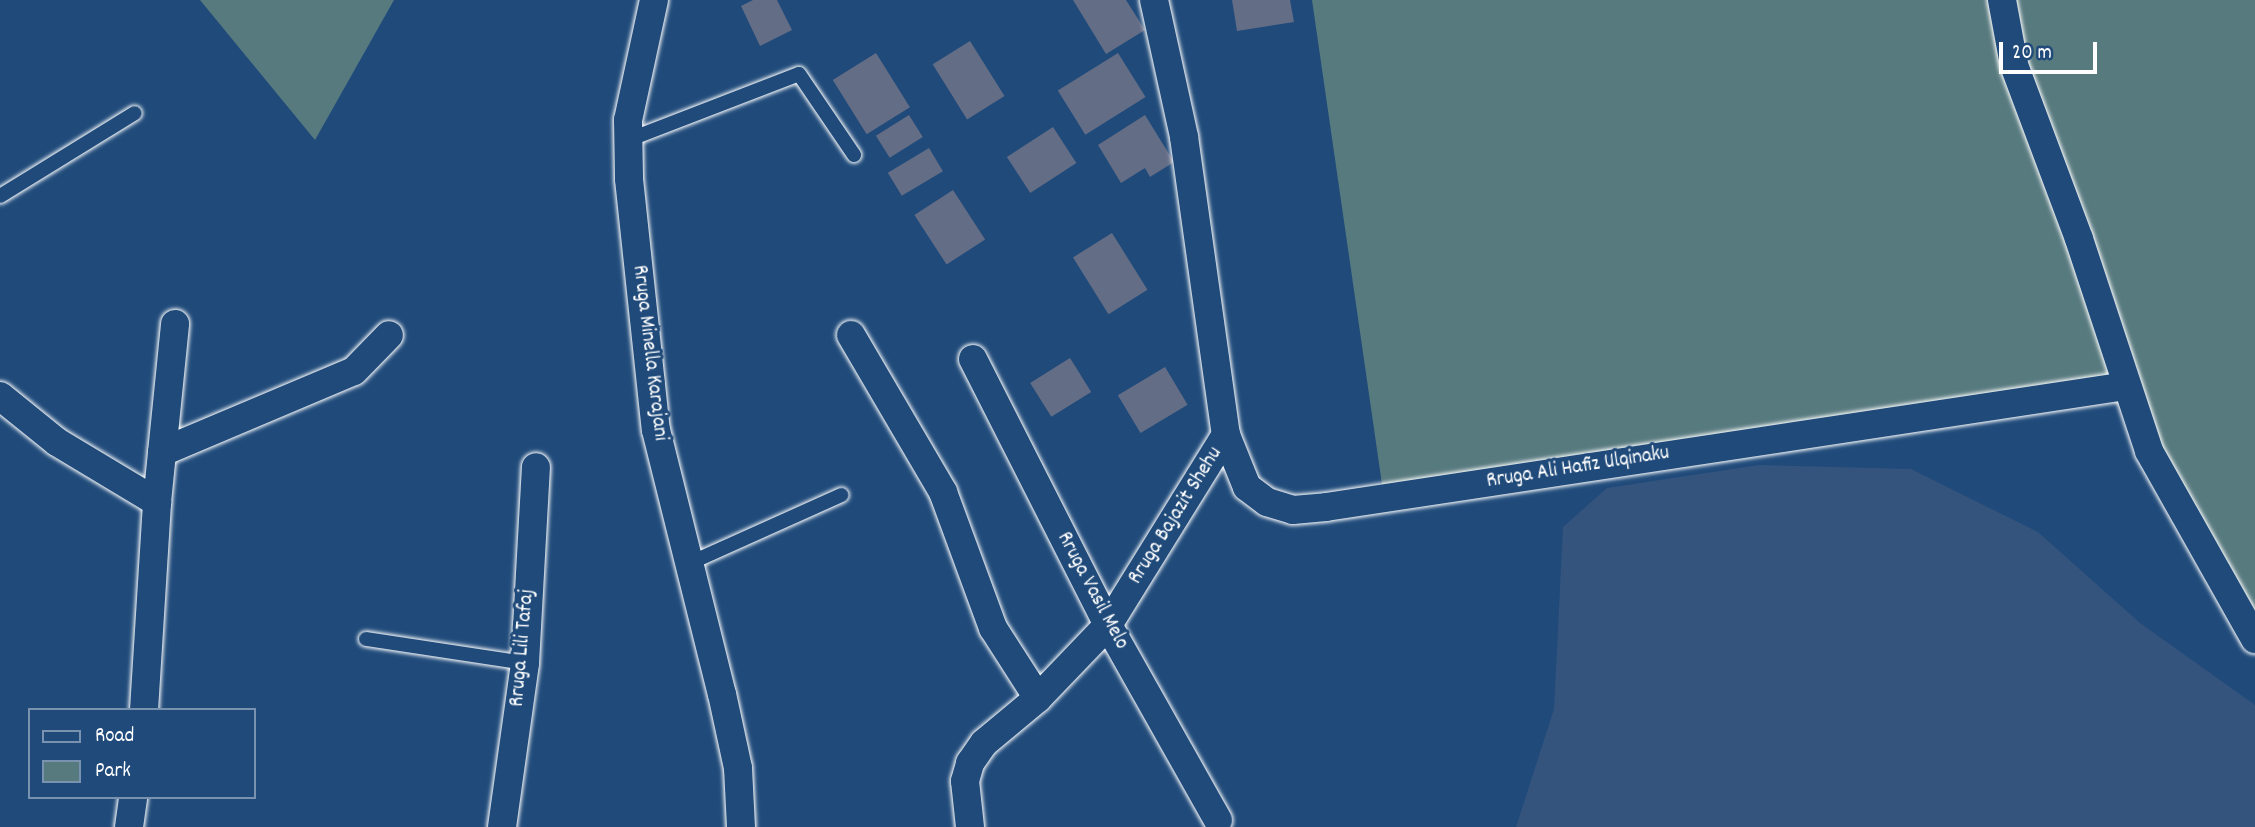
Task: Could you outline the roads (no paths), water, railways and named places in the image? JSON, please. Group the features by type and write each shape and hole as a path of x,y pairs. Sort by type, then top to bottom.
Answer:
{"street":[{"name":"Rruga Minella Karajani","path":"654,0 628,120 628,140 656,430 738,768 740,827"},
{"name":"Rruga Ali Hafiz Ulqinaku","path":"1154,0 1184,137 1226,435 1247,487 1267,502 1293,510 2126,386"},
{"path":"2002,0 2014,65 2079,239 2126,386 2170,495 2255,639"},
{"path":"144,708 157,502 175,324"},
{"path":"162,452 354,371 389,335"},
{"path":"851,335 943,492 993,628 1038,698"},
{"name":"Rruga Vasil Melo","path":"973,359 1108,625 1218,820"},
{"path":"0,396 57,442 157,502"},
{"name":"Rruga Bajazit Shehu","path":"971,827 965,781 970,763 985,743 1038,698 1108,625 1226,435"},
{"name":"Rruga Lili Tafaj","path":"502,827 525,663 536,467"},
{"path":"129,827 133,799"}],"lane":[{"path":"628,140 799,74 854,155"},
{"path":"0,196 135,113"},
{"path":"690,563 841,495"},
{"path":"366,639 525,663"}]}
